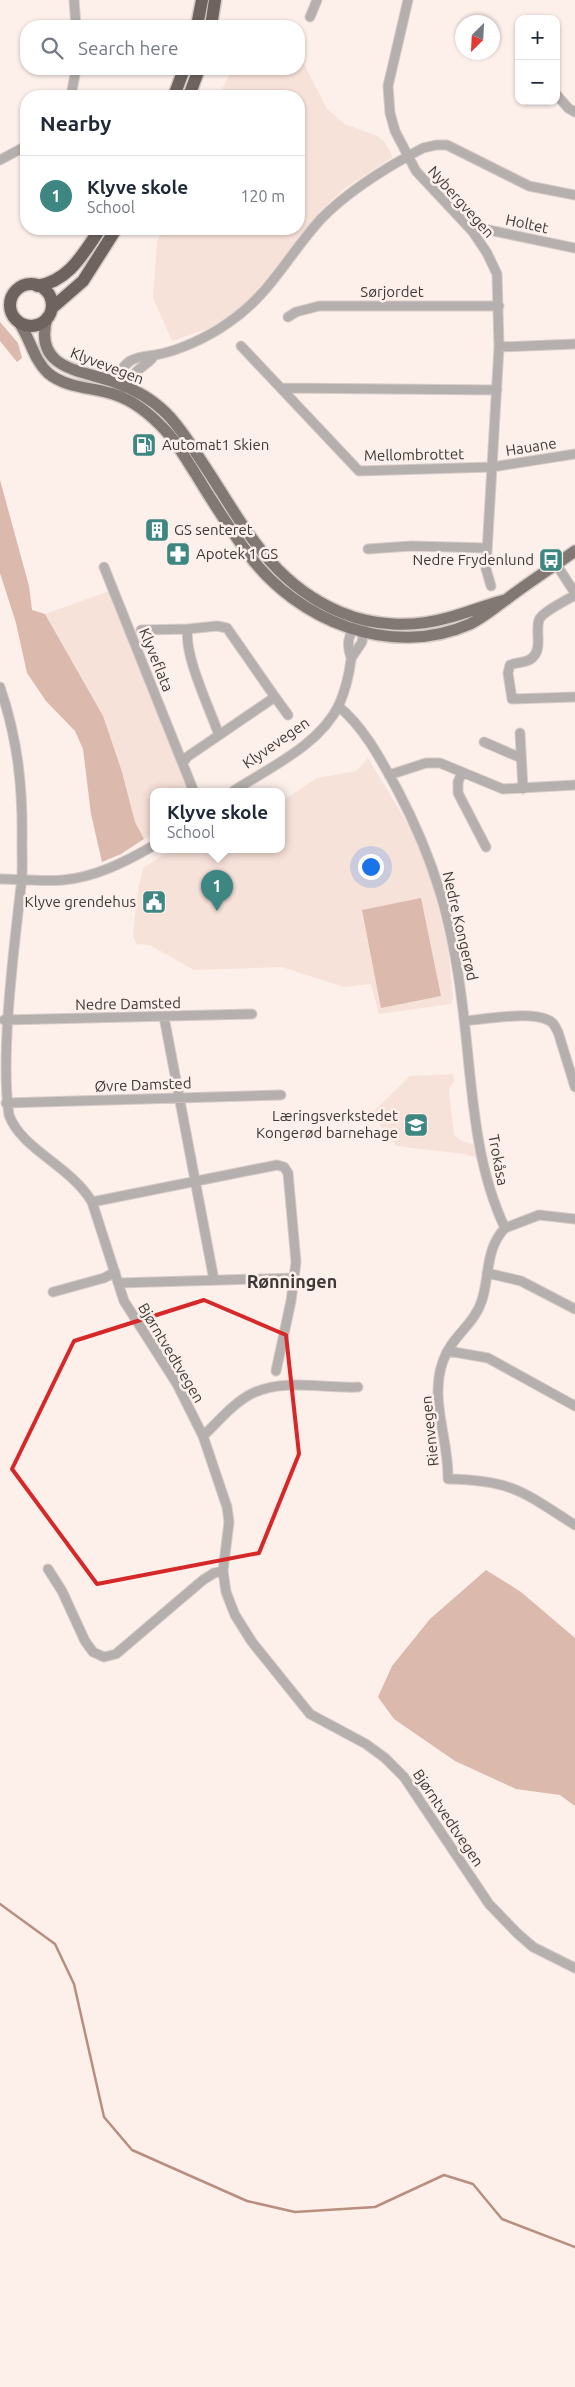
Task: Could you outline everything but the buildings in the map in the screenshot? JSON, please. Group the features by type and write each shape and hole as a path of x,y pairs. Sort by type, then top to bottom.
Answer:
{"highway":[{"path":"198,20 202,0"},
{"path":"211,20 216,0"},
{"path":"176,90 182,75"},
{"path":"191,90 197,75"},
{"path":"96,235 67,274 51,283 20,288 5,301 18,321 30,326 37,325 83,281 112,235"},
{"path":"37,286 50,296 50,313"}],"main road":[{"name":"Klyvevegen","path":"50,313 44,334 52,357 75,371 115,382 153,402 176,424 257,548 274,567 303,593 340,612 363,620 403,625 422,624 446,619 506,599"},
{"name":"Klyvevegen","path":"18,321 28,336 36,357 48,372 69,384 116,395 145,412 168,433 232,530 265,575 297,602 335,624 364,633 402,637 442,633 485,616 575,551"}],"street":[{"path":"74,0 76,20"},
{"path":"310,16 317,0"},
{"name":"Nybergvegen","path":"408,0 390,71 387,96 395,131 406,157 421,177 473,232 487,253 497,274 499,347 486,569 491,586"},
{"path":"73,90 75,75"},
{"path":"560,99 568,108 575,112"},
{"path":"116,395 115,382 128,362 146,355 155,355 206,336 251,306 267,289 320,221 332,209 347,196 423,148 447,145 529,186 575,194"},
{"path":"0,160 20,149"},
{"name":"Holtet","path":"473,232 484,229 575,248"},
{"name":"Sørjordet","path":"288,317 296,312 319,306 499,306"},
{"path":"499,347 575,344"},
{"name":"Mellombrottet","path":"242,346 359,471 492,467"},
{"path":"116,395 127,387 136,373 150,362 155,355"},
{"path":"282,388 497,390"},
{"name":"Hauane","path":"492,467 575,454"},
{"path":"368,549 411,546 488,548"},
{"path":"556,564 575,594 543,615 539,620 538,650 530,660 510,665 508,673 512,699 575,697"},
{"name":"Klyveflata","path":"104,567 192,788"},
{"path":"352,630 363,620"},
{"name":"Klyvevegen","path":"238,788 313,737 325,726 338,706 352,658 358,652 364,633 363,620"},
{"name":"Klyveflata","path":"141,630 217,626 227,628 275,697"},
{"path":"188,629 186,639 191,658 219,735"},
{"name":"Klyvevegen","path":"352,630 348,650 352,658"},
{"name":"Bjørntvedtvegen","path":"0,687 15,736 20,779 22,879 4,1020 2,1064 6,1103 12,1123 24,1139 77,1181 92,1202 118,1283 130,1312 177,1384 203,1436 227,1508 229,1522 223,1571 226,1592 235,1614 252,1642 298,1702 310,1714 366,1744 385,1758 404,1777 489,1904 517,1934 533,1947 575,1968"},
{"path":"182,763 187,756 275,697 288,715"},
{"name":"Nedre Kongerød","path":"338,706 352,717 389,775 417,828 443,899 465,1021"},
{"path":"0,718 10,716"},
{"path":"520,733 523,789"},
{"path":"484,742 521,758"},
{"path":"389,775 426,763 440,763 503,789 575,785"},
{"path":"462,772 458,782 458,793 486,847"},
{"path":"0,879 48,880 80,878 110,868 150,848"},
{"name":"Nedre Damsted","path":"4,1020 252,1014"},
{"path":"465,1021 526,1016 554,1023 575,1087"},
{"path":"164,1017 214,1280"},
{"name":"Trokåsa","path":"465,1021 485,1177 492,1202 504,1228"},
{"name":"Øvre Damsted","path":"6,1103 281,1095"},
{"path":"92,1202 277,1166 284,1167 288,1173 296,1251 295,1278 276,1371"},
{"path":"504,1228 539,1215 575,1219"},
{"name":"Rienvegen","path":"504,1228 493,1246 483,1298 477,1312 448,1350 440,1371 438,1402 447,1456 448,1479 480,1480 512,1486 537,1499 575,1525"},
{"path":"53,1292 104,1278 115,1272"},
{"path":"487,1273 521,1281 575,1309"},
{"path":"118,1283 295,1278"},
{"path":"448,1350 488,1358 575,1406"},
{"path":"203,1436 244,1398 265,1389 291,1385 358,1387"},
{"path":"48,1569 62,1591 85,1641 98,1655 110,1657 116,1654 203,1580 214,1573 223,1571"}],"highlighted area":[{"path":"204,1300 286,1335 299,1454 259,1553 97,1584 12,1469 74,1341"}],"shaded area":[{"path":"305,66 327,109 345,124 377,136 384,141 393,157 344,189 329,203 305,233 305,90 222,90 229,75 305,75"},
{"path":"160,235 304,235 260,290 233,314 207,329 172,341 153,298 157,242"},
{"path":"0,322 18,343 22,358 17,362 0,341"},
{"path":"0,480 29,586 32,610 45,614 103,716 122,772 135,822 144,839 121,854 102,862 91,814 83,749 75,731 46,701 27,673 16,623 0,573"},
{"path":"115,589 190,788 150,788 150,836 144,839 135,822 122,772 45,614"},
{"path":"368,758 411,829 427,862 448,947 453,997 451,1004 379,1014 371,984 344,987 282,967 194,970 150,945 137,944 133,937 137,895 143,868 166,853 285,853 285,799 317,778 356,771"},
{"path":"421,898 441,996 381,1008 362,910"},
{"name":"Læringsverkstedet Kongerød barnehage","path":"453,1074 454,1082 449,1092 454,1135 462,1141 475,1145 477,1158 464,1154 397,1146 371,1114 410,1076"},
{"path":"486,1570 521,1592 575,1638 575,1806 560,1795 516,1789 455,1761 394,1719 378,1697 392,1666 430,1619"}],"waterway":[{"path":"0,1904 55,1944 74,1984 104,2117 132,2150 247,2201 295,2212 375,2207 444,2175 473,2184 502,2219 575,2247"}],"place":[{"name":"Automat1 Skien","path":"144,445"},
{"name":"GS senteret","path":"157,530"},
{"name":"Apotek 1 GS","path":"178,554"},
{"name":"Nedre Frydenlund","path":"551,560"},
{"name":"Klyve grendehus","path":"154,902"},
{"name":"Klyve skole","path":"217,911"},
{"name":"Læringsverkstedet Kongerød barnehage","path":"416,1125"}],"district":[{"name":"Rønningen","path":"292,1282"}]}
